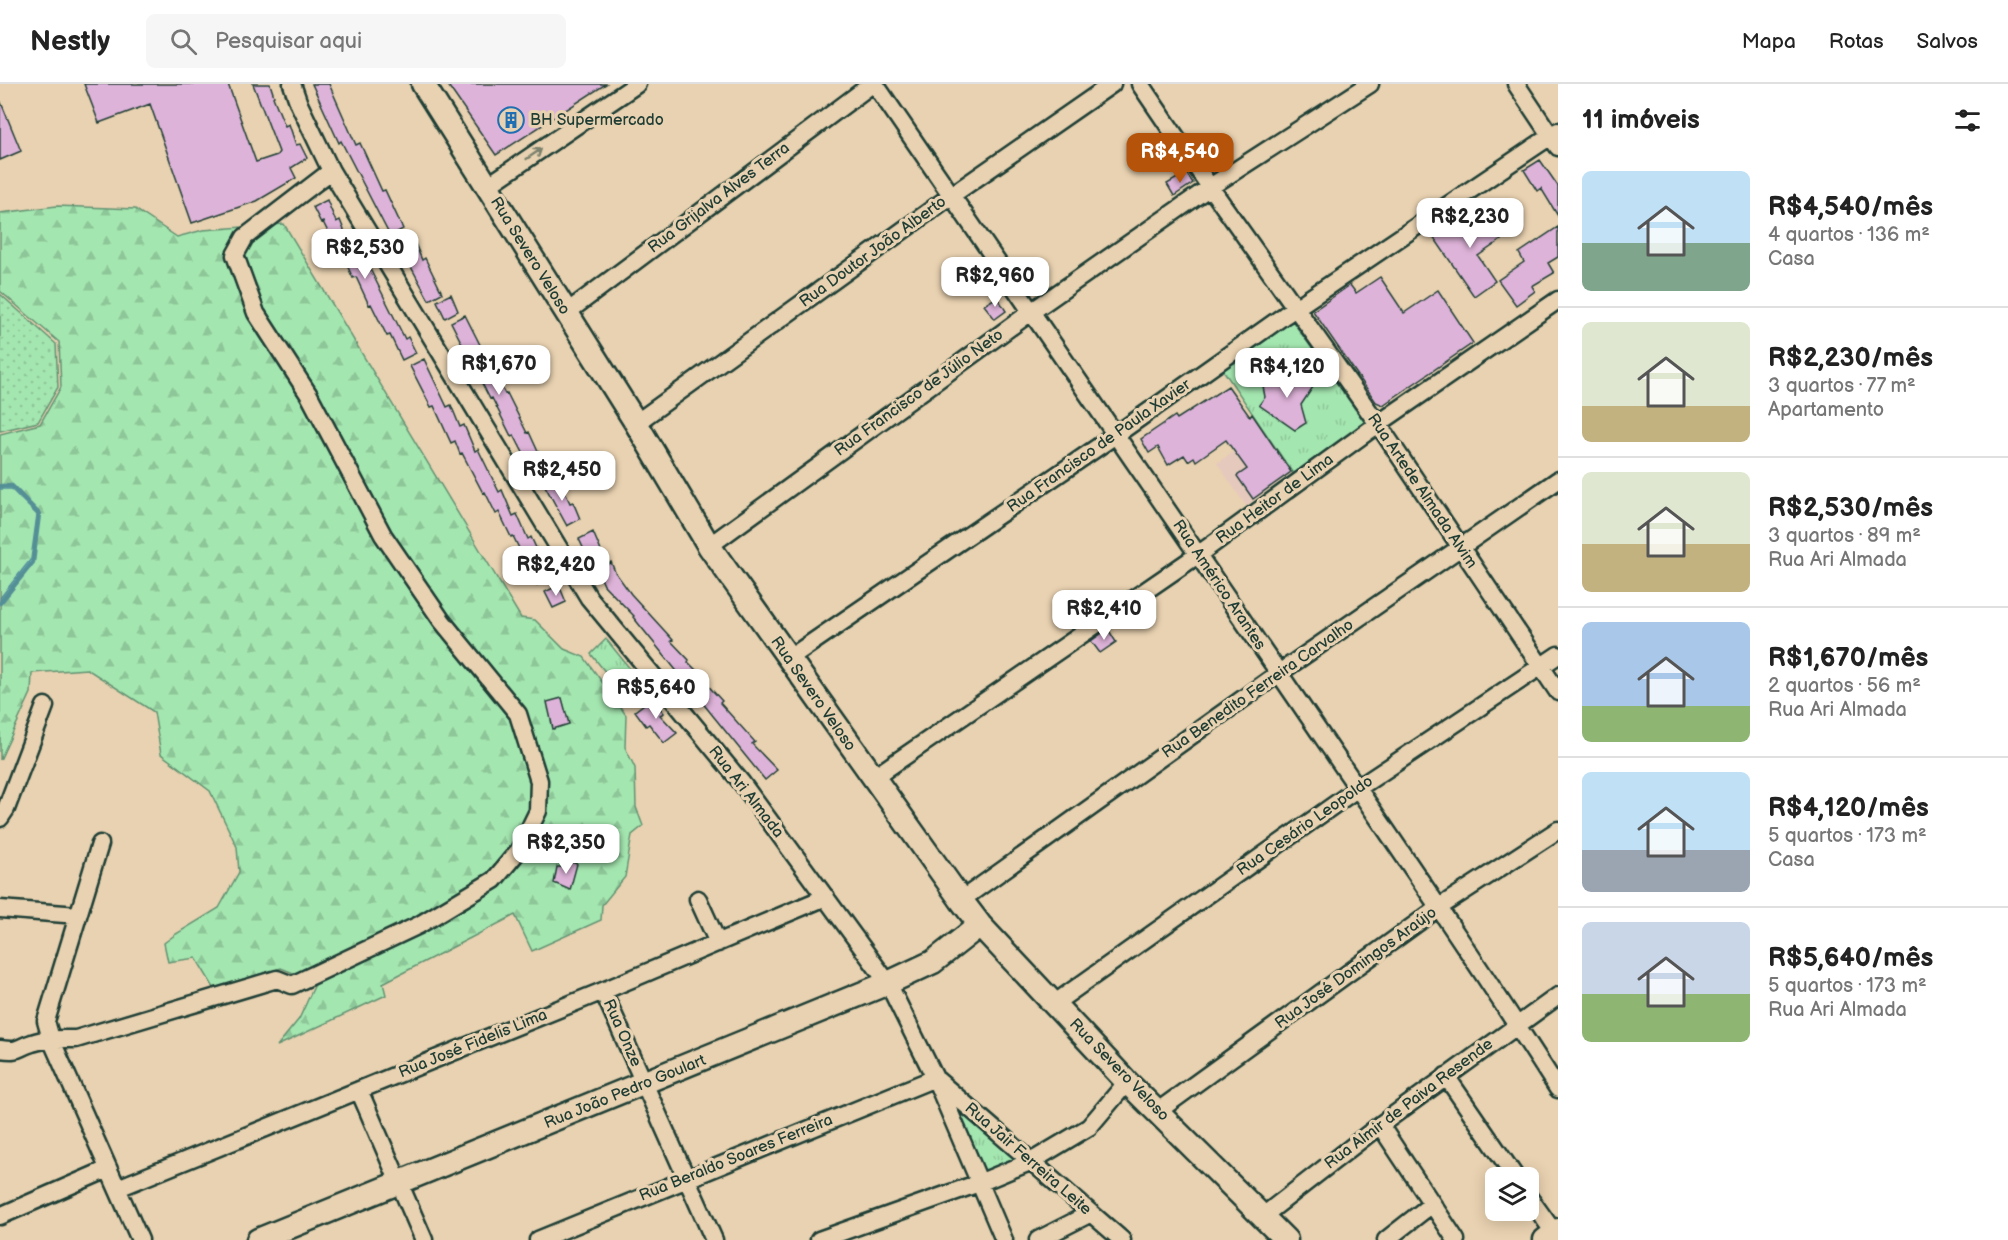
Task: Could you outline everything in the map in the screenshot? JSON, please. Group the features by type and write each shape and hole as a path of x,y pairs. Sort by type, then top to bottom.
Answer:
{"street":[{"name":"Rua Ari Almada","path":"292,84 331,171 589,598 741,782 888,983 935,1078 1004,1240"},
{"name":"Rua Severo Veloso","path":"423,84 636,423 709,546 961,900 980,925 1127,1082 1286,1240"},
{"path":"486,187 637,84"},
{"name":"Rua Américo Arantes","path":"874,84 1199,554 1517,1024 1558,1089"},
{"name":"Rua Grijalva Alves Terra","path":"566,313 874,84"},
{"name":"Rua Doutor João Alberto","path":"636,423 952,195 1113,84"},
{"name":"Rua Artede Almada Alvim","path":"1140,84 1378,424 1459,548 1558,692"},
{"name":"Rua Francisco de Júlio Neto","path":"709,546 1031,312 1210,187 1370,84"},
{"path":"1516,84 1556,138"},
{"name":"Rua Francisco de Paula Xavier","path":"789,659 1296,308 1556,138"},
{"path":"0,1059 8,1050 32,1043 51,1039 76,1039 277,979 292,985 303,980 419,925 494,880 519,850 538,811 539,781 518,714 442,621 383,535 309,395 256,313 236,255 245,237 331,171"},
{"name":"Rua Heitor de Lima","path":"873,778 1199,554 1378,424 1558,300"},
{"name":"Rua Benedito Ferreira Carvalho","path":"961,900 1279,673 1558,480"},
{"name":"Rua Cesário Leopoldo","path":"1055,1003 1358,788 1558,654"},
{"path":"0,818 6,809 45,706"},
{"name":"Rua José Domingos Araújo","path":"1158,1111 1438,908 1558,830"},
{"path":"100,844 46,1021 51,1039 140,1240"},
{"name":"Rua José Fidelis Lima","path":"118,1188 603,991 826,897"},
{"path":"698,899 717,943"},
{"path":"0,909 78,915"},
{"name":"Rua João Pedro Goulart","path":"258,1240 888,983 933,962 980,925"},
{"name":"Rua Onze","path":"603,991 714,1240"},
{"name":"Rua Almir de Paiva Resende","path":"1263,1216 1380,1125 1558,996"},
{"path":"1446,1076 1508,1167"},
{"name":"Rua Jair Ferreira Leite","path":"935,1078 1122,1240"},
{"name":"Rua Beraldo Soares Ferreira","path":"538,1240 935,1078"},
{"path":"819,1240 979,1183 1032,1161 1089,1127 1127,1082"},
{"path":"359,1090 424,1240"},
{"path":"1380,1125 1456,1240"},
{"path":"0,1216 108,1169"},
{"path":"1386,1240 1432,1204"},
{"path":"1539,1212 1554,1235"},
{"path":"1038,1240 1091,1213"}],"shaded area":[{"path":"1263,430 1292,472 1246,506 1217,463"}],"green space":[{"path":"57,206 135,209 177,237 203,230 284,224 521,618 535,620 564,649 584,657 626,715 625,747 635,768 636,807 643,826 632,835 625,877 602,905 601,920 532,951 515,915 383,983 386,995 277,1046 299,1019 316,982 281,968 214,988 196,958 168,962 164,943 219,908 239,872 237,847 210,791 161,754 154,712 87,669 32,673 31,693 0,760 0,434 40,424 61,387 59,342 0,291 0,213"},
{"path":"0,294 56,344 58,387 38,422 0,431"},
{"path":"1291,319 1365,423 1294,475 1221,367"},
{"path":"606,639 648,691 631,704 591,654"},
{"path":"958,1105 1016,1152 1016,1161 989,1172 981,1169 957,1112"}],"water":[{"path":"0,486 12,486 39,514 33,562 0,603 0,598 31,559 37,515 11,489 0,489"}],"building":[{"path":"84,84 228,84 256,162 277,155 279,152 253,84 270,84 285,126 289,124 296,145 300,144 307,158 291,168 296,178 257,201 192,223 150,104 99,123"},
{"path":"312,84 329,84 356,145 360,143 403,229 390,236 341,141 339,143"},
{"name":"BH Supermercado","path":"447,84 606,84 496,155"},
{"path":"0,100 21,151 0,160"},
{"path":"1540,160 1558,186 1558,216 1541,188 1537,191 1524,170"},
{"path":"1186,173 1193,183 1174,196 1167,184"},
{"path":"327,200 336,222 340,220 350,245 354,243 365,269 369,267 405,339 408,337 416,353 402,360 390,335 387,336 371,304 369,305 356,277 353,278 336,242 334,244 323,222 321,223 313,207"},
{"path":"1480,208 1501,240 1478,256 1495,281 1474,296 1433,236 1456,221 1458,224"},
{"path":"1558,227 1558,257 1548,263 1554,273 1532,286 1535,291 1516,305 1498,280 1524,262 1519,253"},
{"path":"411,234 422,260 425,258 442,293 429,300 397,241"},
{"path":"1380,277 1404,313 1438,290 1473,343 1383,405 1376,402 1313,311 1350,285 1356,293"},
{"path":"451,294 458,311 445,318 437,301"},
{"path":"997,297 1006,311 995,319 984,305"},
{"path":"465,315 505,394 507,393 549,471 536,478 514,435 511,436 492,398 490,399 451,322"},
{"path":"424,359 447,407 451,405 460,427 464,425 475,451 478,449 499,492 502,490 513,516 517,514 528,539 531,537 550,578 537,585 513,536 511,537 499,512 496,514 485,492 483,493 455,441 451,443 434,406 431,407 410,366"},
{"path":"1272,372 1286,383 1321,375 1301,405 1306,423 1295,430 1259,405 1265,397 1262,380"},
{"path":"1228,386 1250,417 1252,414 1291,472 1253,499 1237,476 1247,469 1226,440 1196,461 1194,457 1188,461 1184,455 1168,465 1158,447 1149,453 1141,439 1175,416 1177,419"},
{"path":"558,477 580,519 567,526 544,484"},
{"path":"593,532 607,565 611,562 615,572 631,594 673,640 671,641 722,701 720,703 755,742 752,744 777,770 765,780 634,616 604,585 590,554 587,556 579,539"},
{"path":"559,585 566,602 553,608 545,592"},
{"path":"1108,629 1116,642 1100,653 1091,641"},
{"path":"562,698 569,724 553,729 547,702"},
{"path":"652,698 664,713 660,715 677,733 664,743 649,724 646,726 635,711"},
{"path":"566,860 577,864 570,890 554,883 557,867 563,867"}],"waterway":[{"path":"0,486 12,486 39,514 33,562 0,603"}],"place":[{"name":"BH Supermercado","path":"511,120"}]}
